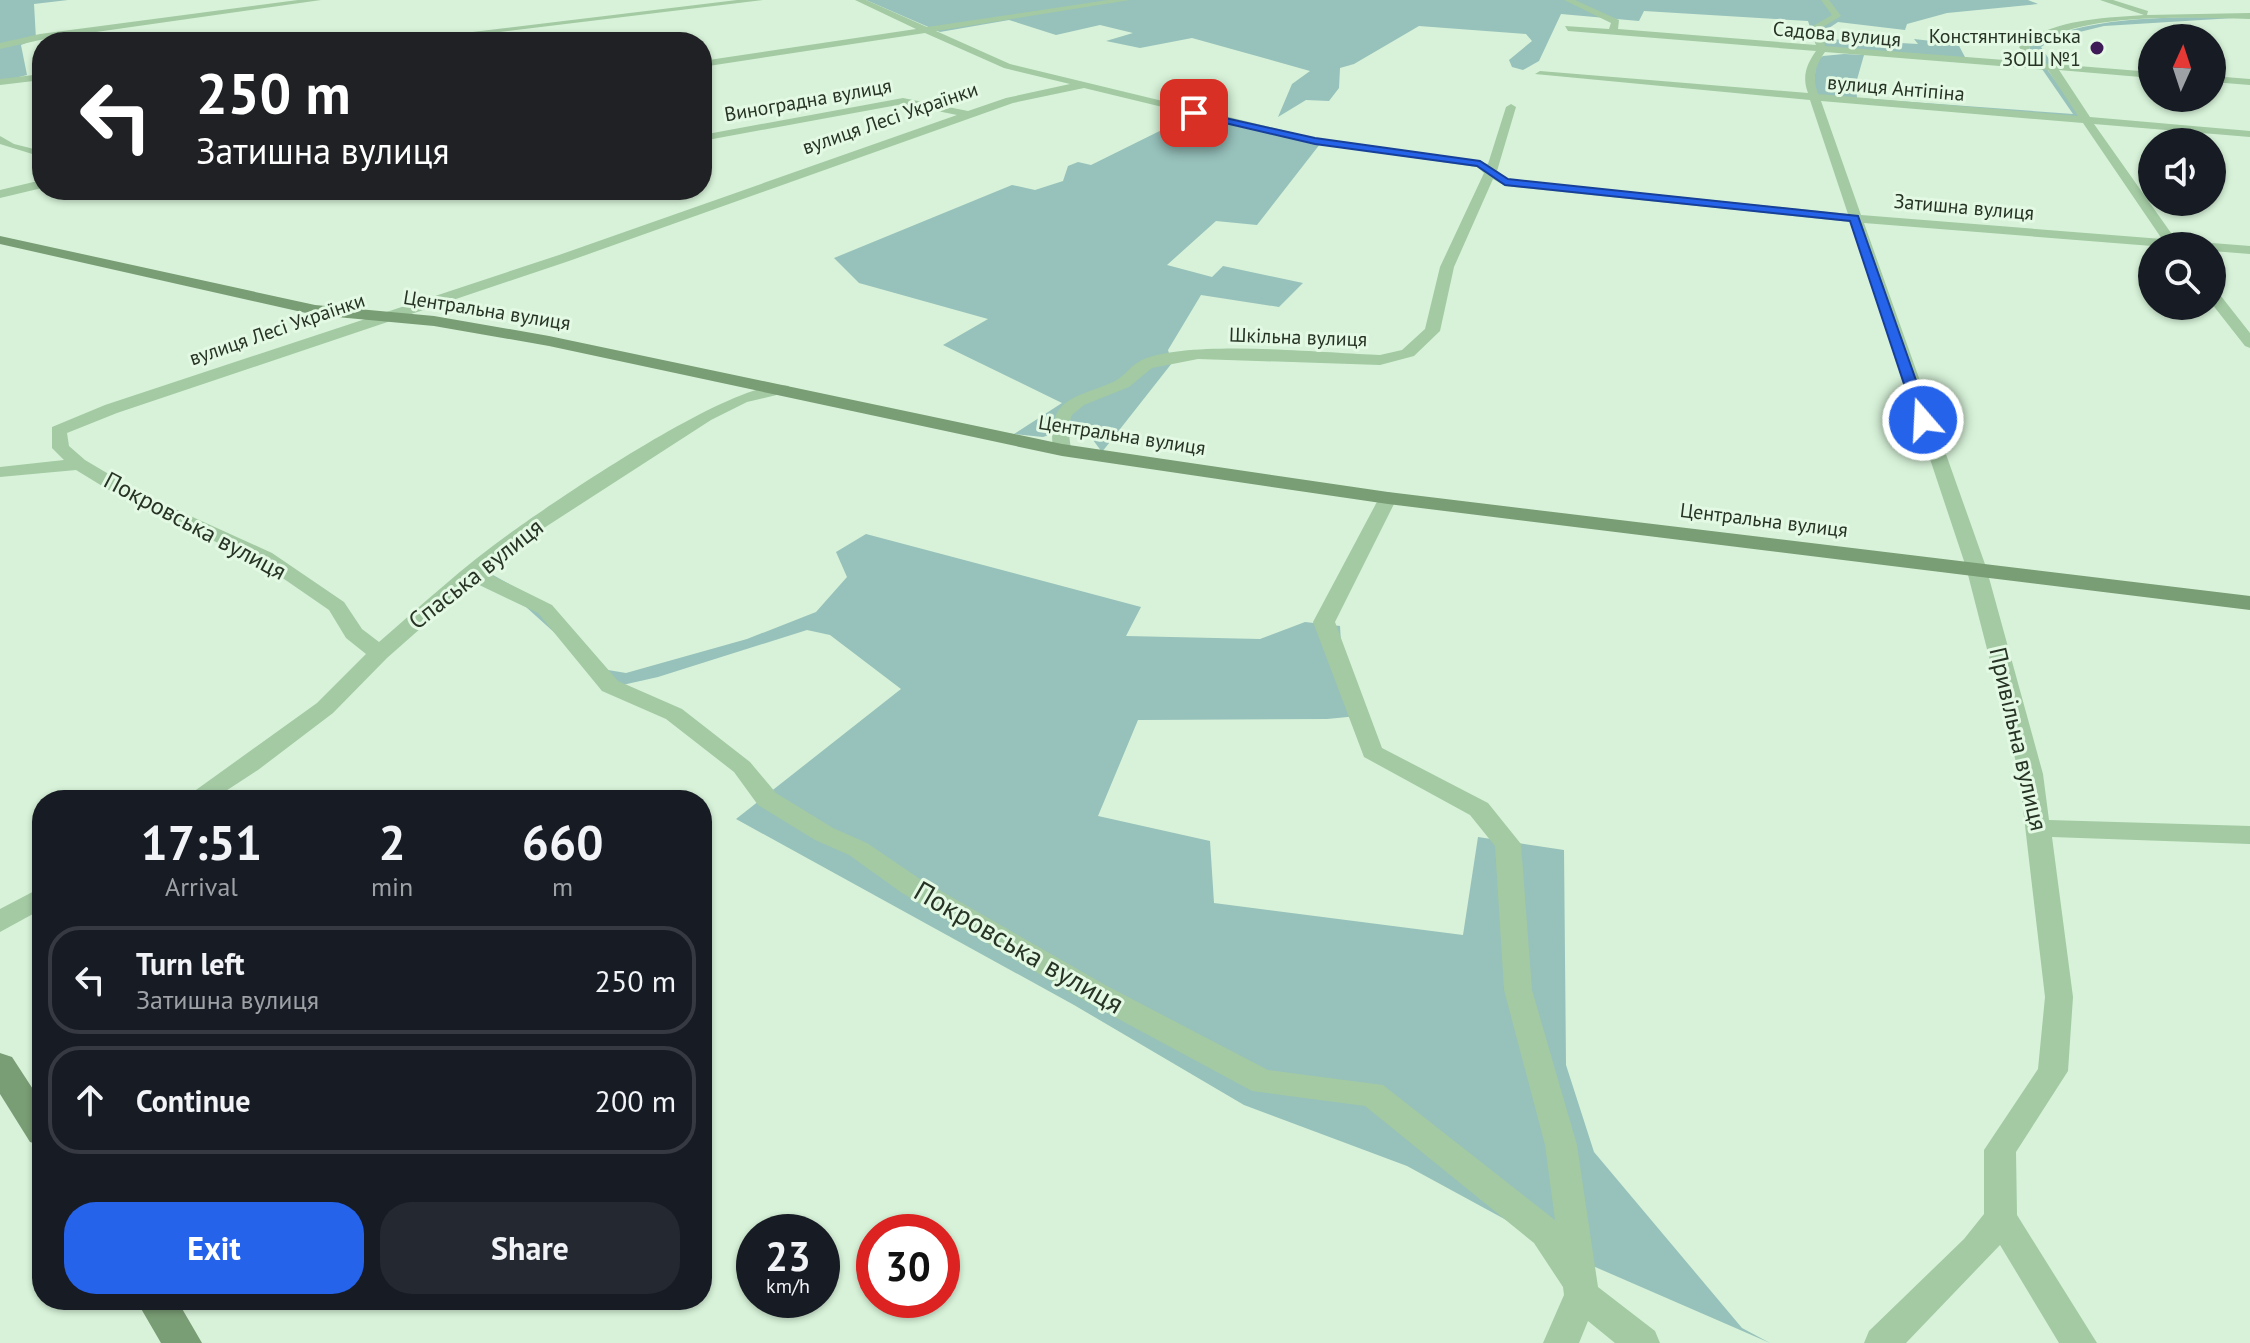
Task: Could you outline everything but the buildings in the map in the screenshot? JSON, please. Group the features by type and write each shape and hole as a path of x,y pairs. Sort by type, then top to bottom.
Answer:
{"street":[{"path":"99,32 317,0"},
{"path":"481,32 759,0"},
{"name":"Затишна вулиця","path":"859,0 1007,66 1275,133 1480,164 1505,182 1854,218 2138,242"},
{"path":"712,63 927,32 986,18 1126,0"},
{"path":"1568,0 1616,22 1613,32"},
{"name":"Привільна вулиця","path":"1825,0 1837,16 1818,26 1821,51 1812,63 1809,82 1976,567 2031,774 2040,828 2059,997 2053,1071 2000,1150 2001,1218"},
{"path":"2104,0 2158,17"},
{"path":"2039,67 2024,52 2031,40 2094,23 2158,17 2250,16"},
{"name":"Садова вулиця","path":"1568,28 1821,51 2138,74"},
{"path":"3,46 32,42"},
{"path":"2052,68 2138,199 2164,232"},
{"name":"вулиця Антіпіна","path":"1540,74 2250,134"},
{"path":"0,82 32,78"},
{"path":"2226,80 2250,82"},
{"name":"вулиця Лесі Українки","path":"79,464 61,448 58,431 111,409 261,361 382,316 422,306 564,258 968,114 1010,100 1082,85"},
{"name":"Виноградна вулиця","path":"712,136 903,101 968,114"},
{"name":"Шкільна вулиця","path":"1062,450 1059,426 1065,413 1078,401 1123,384 1147,364 1198,354 1380,360 1408,353 1432,331 1447,267 1490,173 1511,107"},
{"path":"0,139 10,146 32,152"},
{"path":"0,194 32,186"},
{"name":"Центральна вулиця","path":"0,240 315,310 382,316 549,341 1062,450 1388,498 1976,567 2250,603"},
{"path":"2226,248 2250,250"},
{"path":"2226,312 2250,343"},
{"name":"Спаська вулиця","path":"210,790 250,765 325,708 379,653 471,573 523,533 705,416 742,398 783,389"},
{"path":"0,472 79,464"},
{"name":"Покровська вулиця","path":"79,464 137,499 265,557 337,606 354,633 379,653"},
{"path":"1388,498 1324,622 1372,752 1479,809 1508,844 1518,990 1561,1145 1581,1289 1561,1343"},
{"name":"Покровська вулиця","path":"471,573 545,609 610,686 674,714 742,767 767,799 824,834 858,849 911,886 1097,994 1263,1082 1372,1094 1546,1233 1581,1289"},
{"path":"2040,828 2132,834 2250,835"},
{"path":"0,922 32,902"},
{"path":"0,1066 32,1116"},
{"path":"1882,1343 1976,1250 2001,1218 2079,1343"},
{"path":"1581,1289 1642,1343"},
{"path":"162,1310 183,1343"}],"shaded area":[{"path":"0,0 68,0 34,4 36,32 32,32 32,41 21,45 27,75 0,82"},
{"path":"866,0 2028,0 2038,4 1947,13 1907,24 1905,30 1838,22 1826,30 1829,39 1918,44 1914,39 1958,44 1966,59 1817,48 1808,21 1644,11 1639,21 1561,14 1539,61 1523,70 1512,67 1509,60 1532,41 1526,34 1419,26 1354,64 1340,68 1339,88 1329,101 1306,100 1278,117 1292,84 1310,71 1192,38 1140,48 1106,41 1133,33 1100,25 1056,35 1009,20 940,32"},
{"path":"2250,17 2104,26 2055,38 2041,47 2053,65 2138,73 2045,65 2031,56 2029,45 2082,27 2165,18"},
{"path":"1864,55 1856,83 1857,98 2073,114 2042,69 2047,69 2082,118 1819,97 1814,87 1816,61 1823,56"},
{"path":"1192,115 1320,144 1257,225 1216,221 1167,265 1212,277 1223,266 1303,283 1279,307 1201,295 1168,350 1172,363 1102,452 1087,432 1068,429 1043,437 1014,434 1062,403 943,345 988,319 859,283 834,258 1012,185 1035,190 1063,181 1068,166 1078,162 1091,165"},
{"path":"866,534 1141,607 1126,636 1260,639 1305,622 1340,626 1341,643 1368,715 1327,719 1138,720 1098,816 1210,841 1214,903 1463,935 1478,837 1564,850 1566,1065 1594,1152 1742,1328 1770,1343 1540,1243 1534,1235 1407,1166 1244,1105 1074,1005 736,819 901,689 830,635 807,630 658,677 609,688 576,652 526,607 475,581 491,568 493,575 552,608 608,670 626,673 747,639 816,612 847,577 836,552"}],"place":[{"name":"Констянтинівська ЗОШ №1","path":"2097,48"}],"route":[{"path":"1194,113 1315,141 1480,164 1505,182 1854,218 1923,420"}]}
